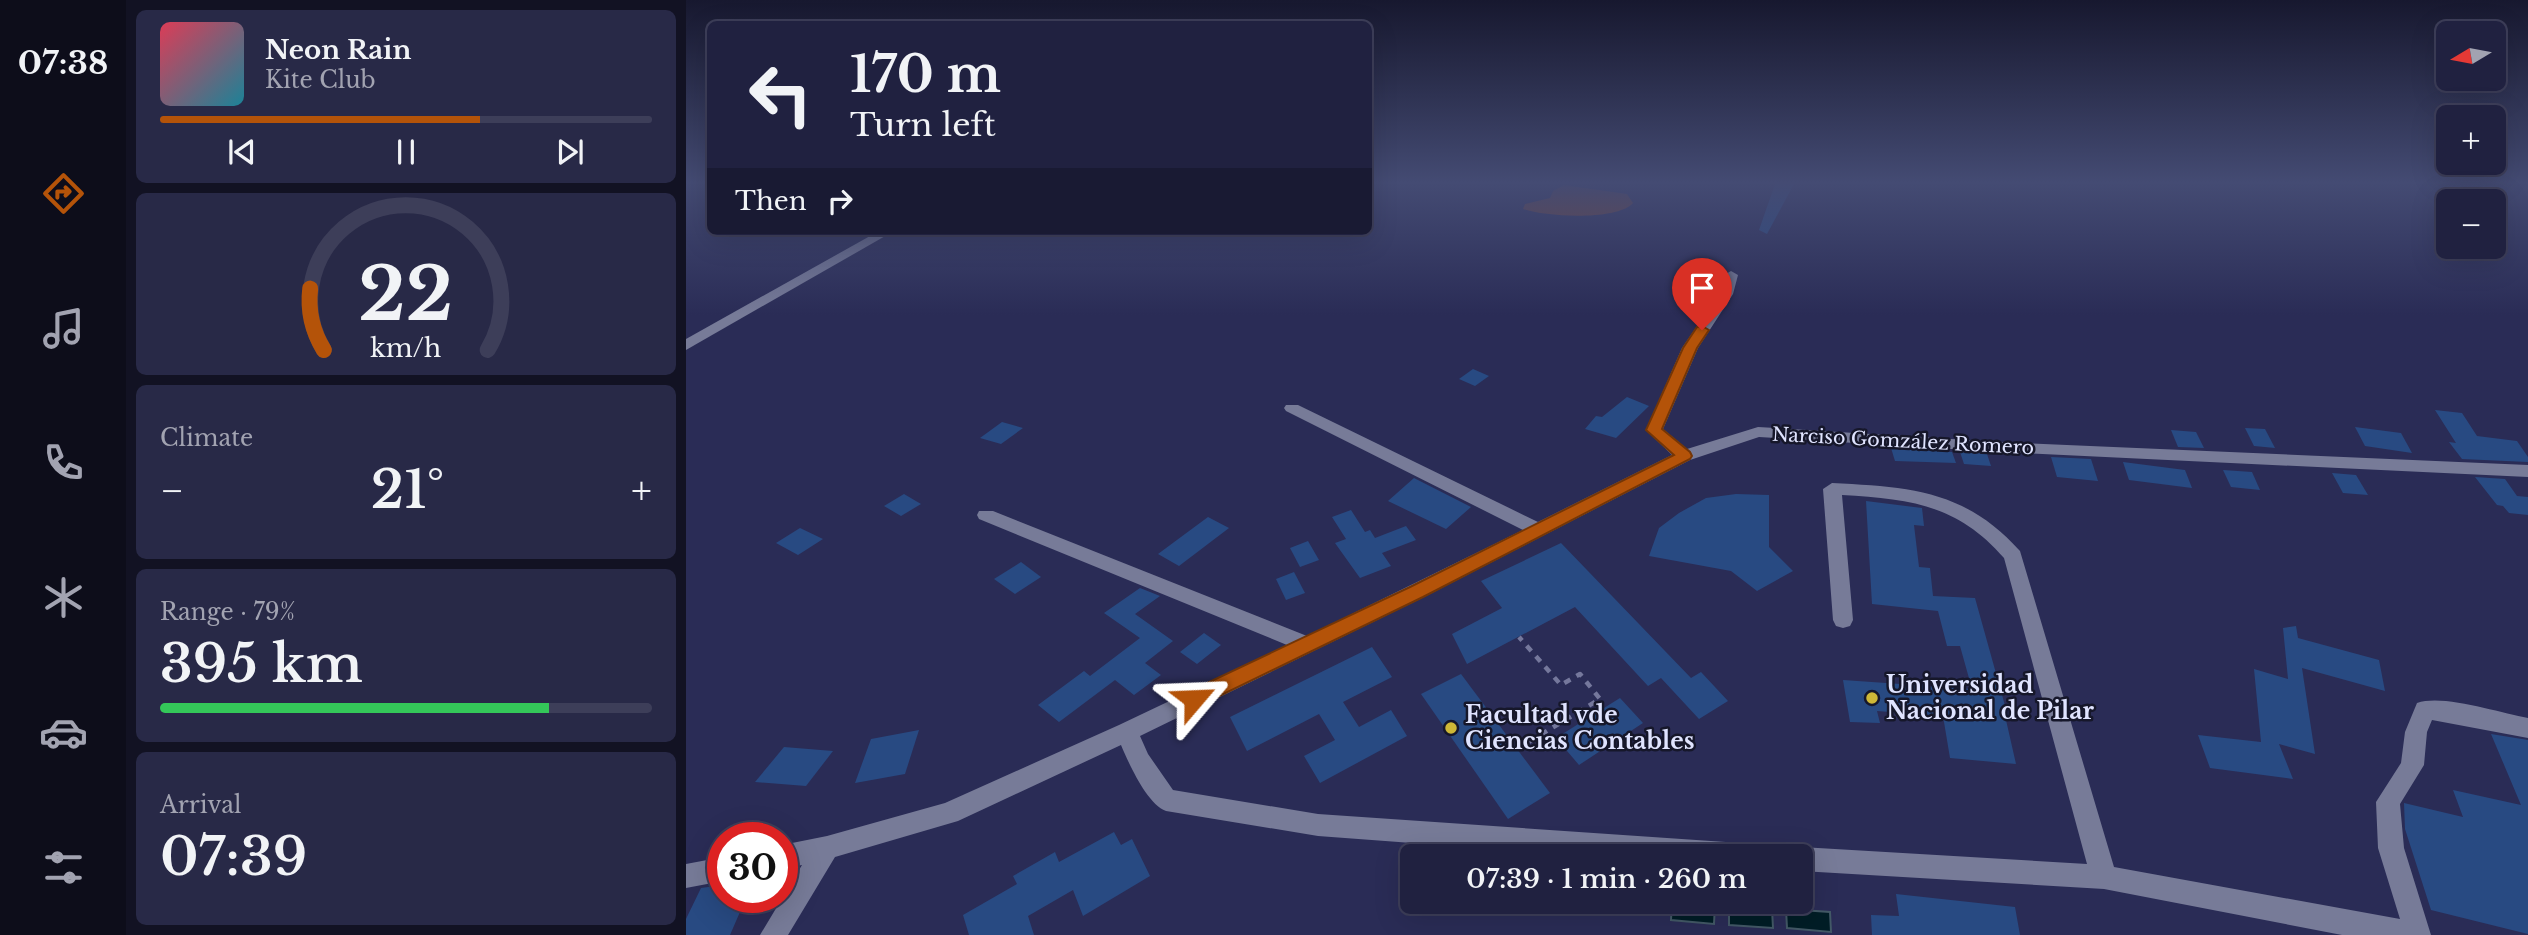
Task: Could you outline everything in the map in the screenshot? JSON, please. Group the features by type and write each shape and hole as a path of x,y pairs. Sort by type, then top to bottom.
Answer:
{"street":[{"path":"686,345 881,235"},
{"path":"1685,456 1654,430 1690,348 1726,294 1731,275"},
{"path":"1292,408 1538,530"},
{"name":"Narciso Gomzález Romero","path":"798,854 949,813 1126,732 1417,592 1685,456 1758,432 2000,447 2528,471"},
{"path":"1843,620 1832,489 1924,498 1965,511 1998,535 2013,556 2104,877"},
{"path":"986,515 1305,644"},
{"path":"2418,935 2391,848 2388,802 2412,765 2420,718 2426,710 2444,710 2528,728"},
{"path":"1126,732 1139,760 1166,800 1318,825 1586,844"},
{"path":"773,935 827,848"},
{"path":"1813,860 2104,877 2412,935"},
{"path":"686,876 707,872"}],"path":[{"path":"1517,749 1600,699 1580,674 1561,685 1519,636"}],"water":[{"path":"1830,912 1831,932 1787,928 1786,914"},
{"path":"1671,914 1714,914 1714,924 1671,920"},
{"path":"1729,914 1772,914 1773,928 1729,925"}],"building":[{"path":"1760,228 1770,228 1767,234 1759,230"},
{"path":"1473,369 1489,376 1475,386 1459,379"},
{"path":"1627,397 1649,406 1616,438 1585,429 1596,416 1602,417"},
{"path":"2435,410 2462,413 2477,436 2517,441 2528,457 2528,462 2462,459 2449,442 2456,443"},
{"path":"1002,422 1023,428 1001,444 980,438"},
{"path":"2355,427 2401,433 2412,453 2365,446"},
{"path":"2245,428 2265,429 2275,448 2254,446"},
{"path":"2171,430 2196,432 2204,448 2178,447"},
{"path":"1891,448 1952,452 1956,463 1895,461"},
{"path":"1960,452 1987,454 1991,466 1964,464"},
{"path":"2051,457 2091,459 2098,481 2057,477"},
{"path":"2123,462 2185,470 2192,488 2129,480"},
{"path":"2223,470 2252,472 2260,490 2231,487"},
{"path":"2332,473 2356,475 2368,495 2343,493"},
{"path":"2475,477 2505,479 2517,496 2528,497 2528,515 2509,513 2503,506 2497,505"},
{"path":"1414,478 1471,507 1446,529 1388,501"},
{"path":"904,494 921,504 901,516 884,506"},
{"path":"1736,494 1769,495 1769,547 1793,571 1757,591 1731,571 1649,556 1659,528 1679,513 1706,498"},
{"path":"1866,501 1922,508 1924,526 1914,525 1919,567 1930,568 1933,596 1975,598 2009,720 2006,720 2016,764 1950,758 1943,716 1877,711 1880,723 1850,722 1843,680 1972,689 1960,646 1947,646 1938,611 1872,604"},
{"path":"1351,510 1365,532 1370,530 1375,538 1406,526 1416,540 1382,553 1391,566 1360,578 1335,543 1346,539 1332,517"},
{"path":"1208,517 1229,528 1179,566 1158,554"},
{"path":"800,528 823,539 798,555 776,543"},
{"path":"1308,541 1319,560 1300,567 1290,548"},
{"path":"1561,543 1691,678 1701,672 1728,701 1699,719 1661,678 1648,686 1575,607 1467,664 1452,634 1502,608 1481,581"},
{"path":"1021,562 1041,577 1015,594 994,579"},
{"path":"1294,572 1305,593 1286,600 1276,579"},
{"path":"1140,588 1160,596 1135,614 1173,641 1145,663 1161,675 1134,695 1115,680 1059,722 1038,705 1084,671 1090,676 1140,638 1104,613"},
{"path":"2296,626 2298,638 2379,660 2385,691 2302,668 2315,754 2279,744 2293,779 2210,768 2198,735 2261,742 2254,669 2288,679 2283,628"},
{"path":"1204,633 1221,645 1197,664 1180,652"},
{"path":"1372,647 1392,677 1343,702 1359,727 1391,710 1407,736 1320,783 1304,756 1335,740 1319,714 1247,751 1230,717"},
{"path":"1461,674 1550,793 1508,819 1421,694"},
{"path":"1620,698 1643,723 1579,765 1556,738"},
{"path":"919,730 905,774 855,783 871,739"},
{"path":"2491,734 2528,740 2528,934 2431,910 2405,829 2404,803 2463,817 2453,790 2521,805"},
{"path":"784,747 833,751 806,786 755,782"},
{"path":"1114,832 1121,845 1132,839 1150,876 1083,916 1073,890 1028,916 1034,935 969,935 963,915 1017,884 1013,876 1055,852 1059,862"},
{"path":"707,887 707,913 740,913 730,935 686,935 686,919 701,888"},
{"path":"1896,894 2015,907 2020,935 1872,935 1871,915 1899,916"}],"place":[{"name":"Universidad Nacional de Pilar","path":"1872,698"},
{"name":"Facultad vde Ciencias Contables","path":"1451,728"}],"route":[{"path":"1194,699 1417,592 1685,456 1654,430 1690,348 1702,330"}]}
